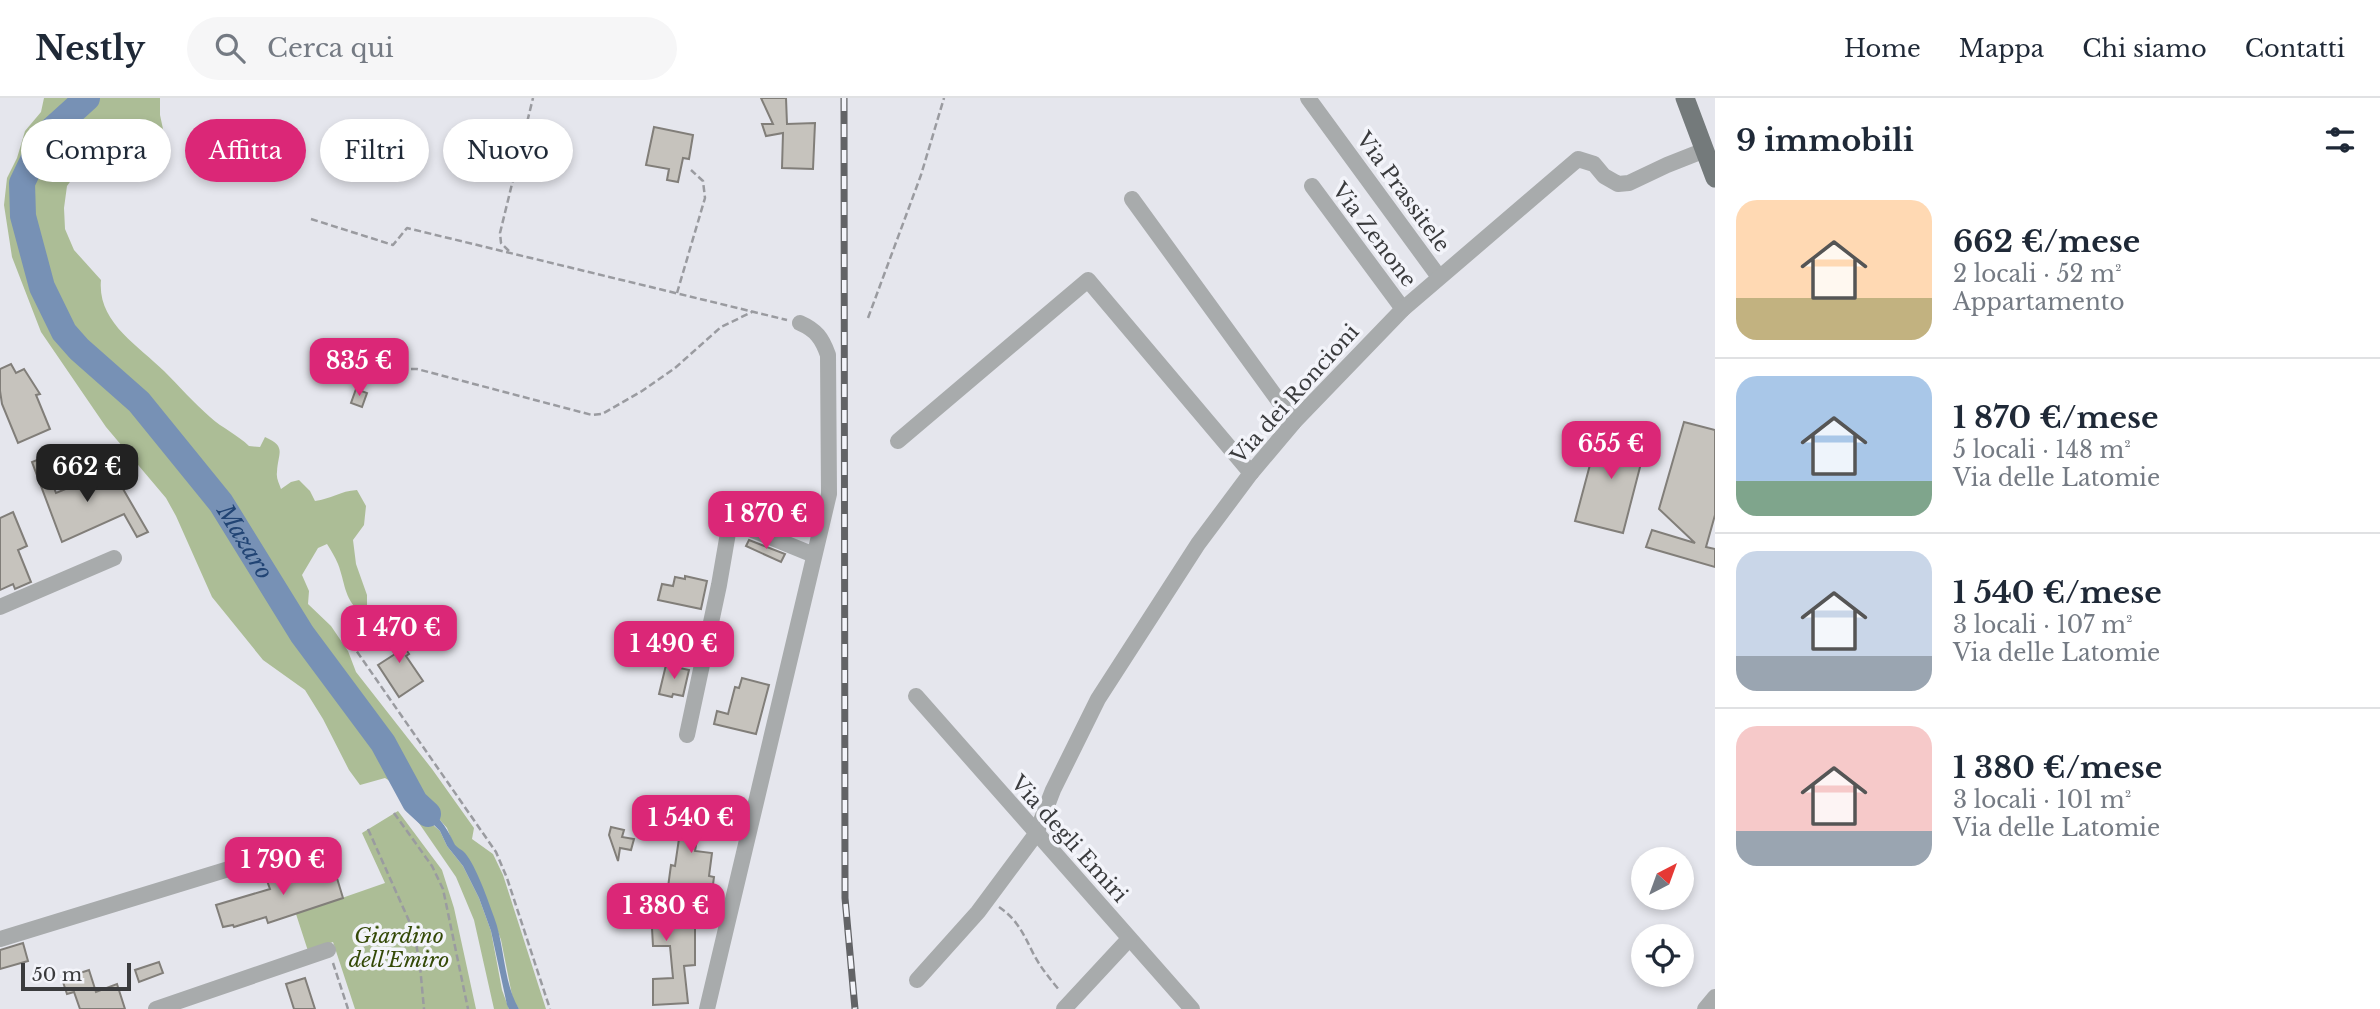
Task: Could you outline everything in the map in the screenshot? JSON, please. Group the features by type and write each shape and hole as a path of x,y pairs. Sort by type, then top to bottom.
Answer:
{"main road":[{"path":"1685,98 1711,164"}],"street":[{"name":"Via Prassitele","path":"1308,98 1439,278"},
{"name":"Via dei Roncioni","path":"917,981 988,899 1036,834 1053,790 1098,699 1198,544 1251,473 1294,422 1403,309 1578,159 1594,163 1604,176 1618,184 1629,183 1667,165 1711,164"},
{"name":"Via Zenone","path":"1312,186 1403,309"},
{"path":"1132,199 1294,422"},
{"path":"898,441 1088,280 1251,473"},
{"path":"707,1009 829,494 828,355 823,341 813,329 800,323"},
{"path":"687,734 728,533 733,526 740,525 814,555"},
{"path":"0,607 114,558"},
{"name":"Via degli Emiri","path":"916,696 1192,1009"},
{"path":"0,939 294,849"},
{"path":"1067,1005 1129,939"},
{"path":"156,1009 328,950"},
{"path":"1705,1009 1715,997"}],"path":[{"path":"509,251 501,243 500,233 533,98"},
{"path":"868,317 921,175 944,98"},
{"path":"677,293 705,198 704,181 691,170"},
{"path":"311,219 393,245 407,228 800,323"},
{"path":"369,369 417,369 592,415 602,414 675,368 721,327 752,312"},
{"path":"351,643 496,852 550,1009"},
{"path":"394,813 432,866 443,889 468,1009"},
{"path":"368,829 414,932 424,1009"},
{"path":"988,899 1014,917 1045,973 1067,1005"},
{"path":"328,950 348,1009"}],"green space":[{"path":"44,98 160,98 161,119 35,119 41,112"},
{"path":"21,144 21,182 70,182 64,208 65,229 74,250 101,280 101,295 106,308 121,332 210,417 249,446 260,447 265,437 276,444 280,451 277,476 281,489 299,480 315,501 357,490 366,506 364,525 353,540 356,564 367,595 367,607 359,611 350,601 338,564 327,544 318,548 302,575 309,591 308,604 331,626 348,651 356,672 474,828 472,839 493,854 503,875 546,1009 519,1009 513,1000 501,940 469,861 454,846 447,828 431,810 420,803 417,794 408,786 409,796 425,818 440,831 447,846 463,866 479,898 491,931 502,990 509,1009 494,1009 474,920 456,877 401,797 398,786 385,778 360,785 305,690 263,660 212,597 166,498 106,427 41,332 12,257 4,205 7,178"},
{"name":"Giardino dell'Emiro","path":"398,811 442,870 454,908 476,1009 355,1009 333,942 308,951 296,914 385,883 362,833"}],"water":[{"path":"408,785 417,794 420,803 440,820 455,845 465,853 473,866 498,928 510,987 519,1009 509,1009 507,1005 491,931 479,898 463,866 447,846 440,831 412,803"}],"building":[{"path":"761,98 786,98 787,124 815,123 813,169 782,168 783,133 766,136 762,124 773,124"},
{"path":"654,127 693,135 689,159 683,158 678,182 667,180 669,169 646,165"},
{"path":"11,364 16,373 24,369 40,394 36,395 50,429 18,443 2,404 0,391 0,369"},
{"path":"356,389 367,393 362,407 351,403"},
{"path":"1684,422 1715,430 1715,515 1706,547 1715,549 1715,567 1646,547 1652,530 1695,543 1659,509"},
{"path":"1599,431 1647,440 1623,533 1575,521"},
{"path":"42,458 56,493 112,470 148,532 137,537 124,514 62,542 32,462"},
{"path":"717,494 757,498 757,494 774,497 771,518 715,509"},
{"path":"13,512 27,546 18,550 31,582 15,589 13,584 0,590 0,518"},
{"path":"749,540 785,554 781,562 746,546"},
{"path":"685,576 707,581 701,609 658,600 662,584 673,586 675,577 685,579"},
{"path":"389,625 423,681 399,697 378,665 395,654 379,632"},
{"path":"666,665 689,670 683,696 659,694"},
{"path":"742,678 769,685 756,734 714,724 717,711 728,714 735,687 739,688"},
{"path":"685,798 697,800 696,805 699,806 696,821 700,822 695,851 712,853 709,876 714,877 712,892 668,887 671,865 675,866"},
{"path":"611,827 624,830 622,837 634,839 631,850 620,848 618,861 609,835"},
{"path":"333,865 343,898 268,923 266,917 234,927 223,927 216,905 270,889 266,878 303,869 305,874"},
{"path":"630,891 655,891 656,911 695,912 695,965 684,966 688,1003 653,1005 653,979 673,978 670,946 653,946 652,928 626,924"},
{"path":"23,943 28,961 0,969 0,950"},
{"path":"159,962 163,973 139,982 135,970"},
{"path":"89,970 96,992 117,984 125,1009 80,1009 74,992 67,994 62,979"},
{"path":"305,978 315,1009 294,1009 286,984"}],"waterway":[{"name":"Mazaro","path":"87,98 44,137 22,183 23,216 42,287 64,332 79,349 139,402 221,503 302,634 383,743 415,802 428,814"}],"railway":[{"path":"844,98 845,898 855,1009"}]}
